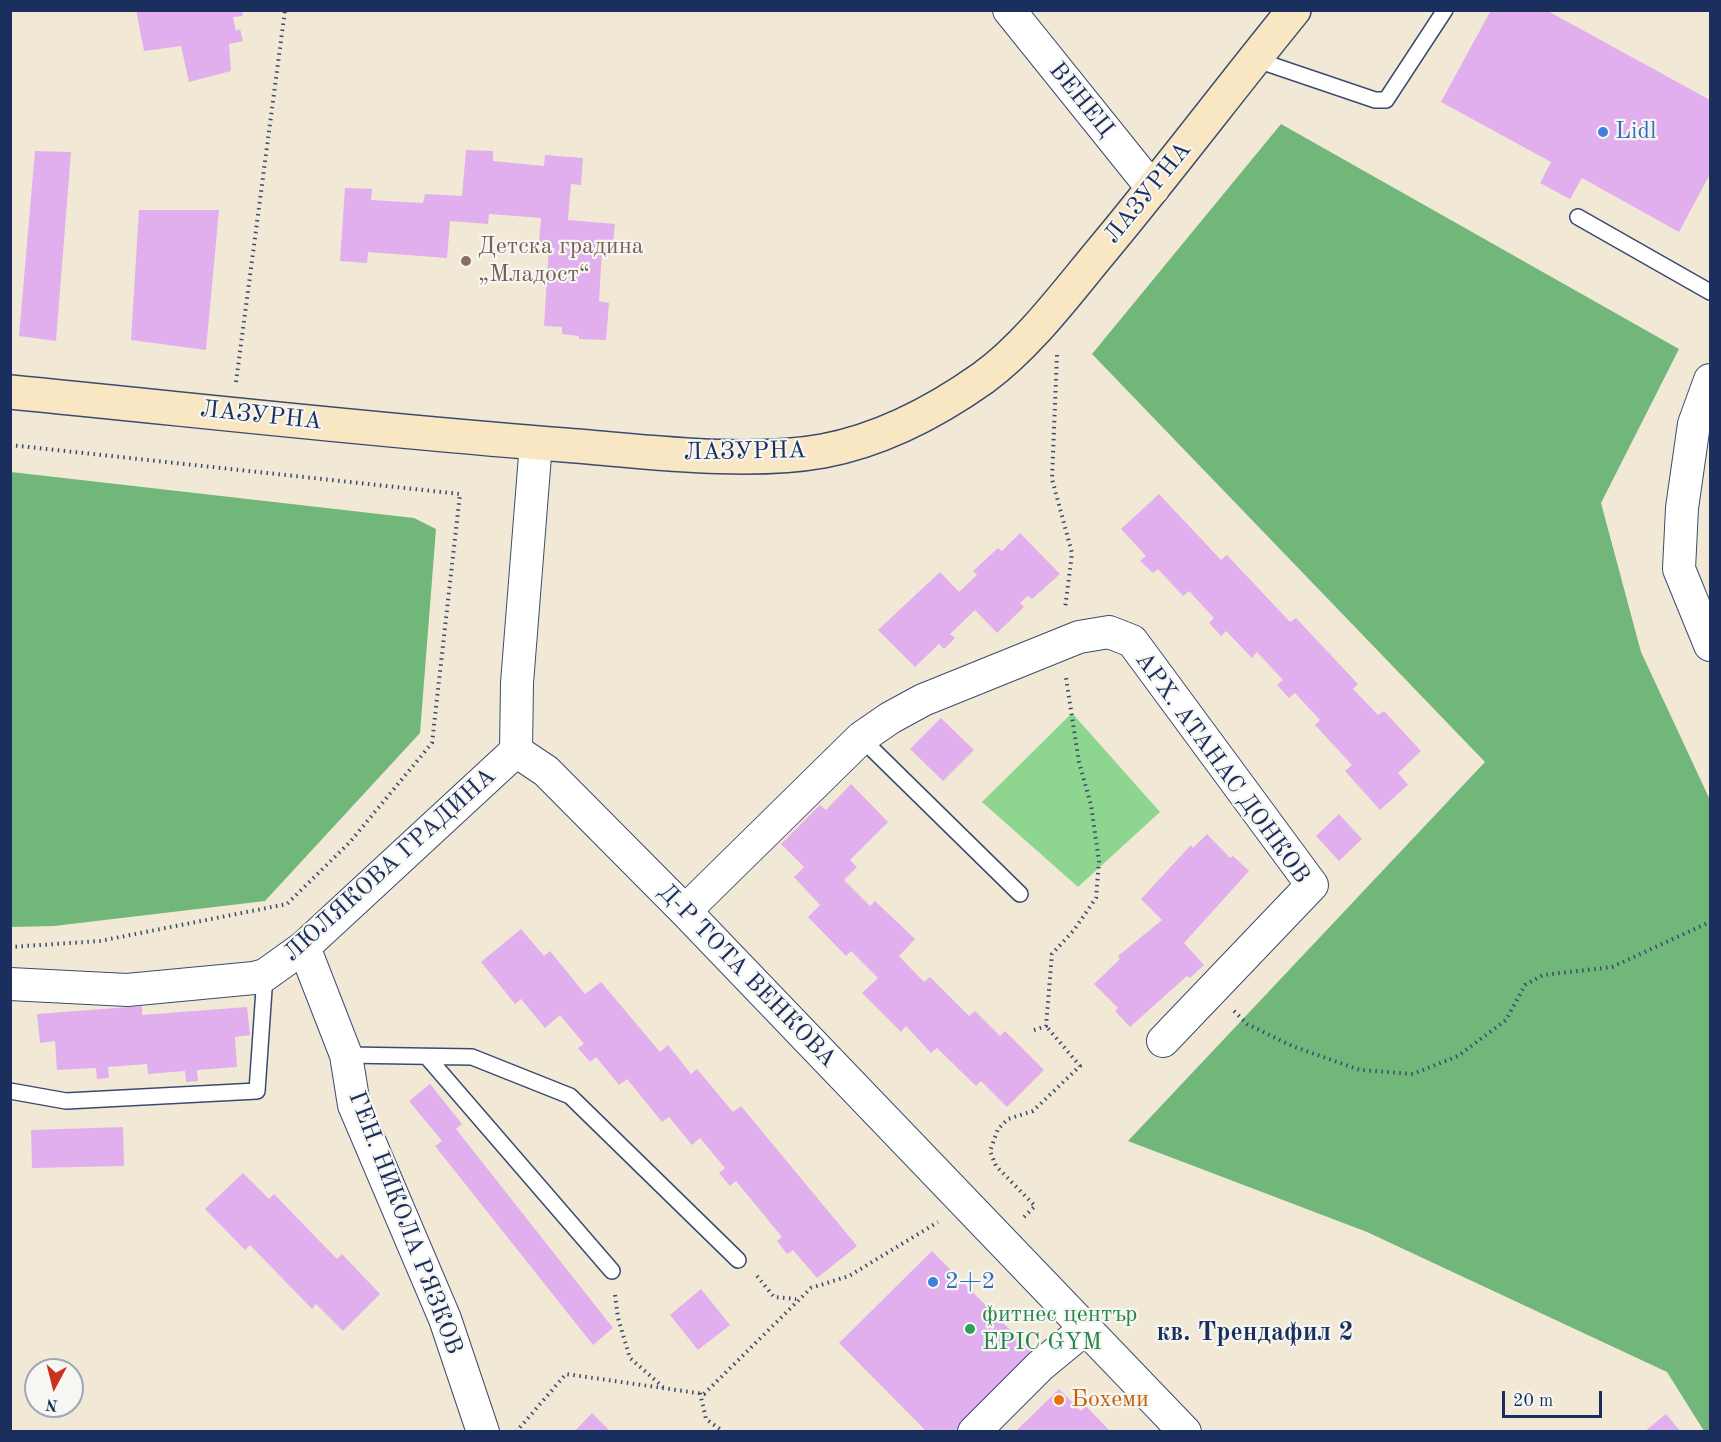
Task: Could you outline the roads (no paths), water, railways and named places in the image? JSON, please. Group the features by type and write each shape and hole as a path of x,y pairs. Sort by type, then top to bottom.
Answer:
{"street":[{"name":"ВЕНЕЦ","path":"1009,10 1153,189"},
{"name":"ЛАЗУРНА","path":"10,392 536,443 687,454 765,455 822,451 871,437 926,416 987,375 1042,322 1153,189 1294,10"},
{"path":"1710,380 1694,423 1682,508 1680,569 1702,599 1710,645"},
{"path":"516,751 517,683 536,443"},
{"name":"АРХ. АТАНАС ДОНКОВ","path":"861,738 890,718 923,700 1079,637 1109,632 1132,641 1312,885 1163,1041"},
{"path":"685,911 861,738"},
{"name":"Д-Р ТОТА ВЕНКОВА","path":"516,751 546,771 685,911 1185,1431"},
{"name":"ЛЮЛЯКОВА ГРАДИНА","path":"10,984 127,990 265,975 304,947 516,751"},
{"name":"ГЕН. НИКОЛА РЯЗКОВ","path":"304,947 346,1055 354,1105 445,1318 483,1431"},
{"path":"974,1431 1040,1366 1086,1328"}],"lane":[{"path":"1254,59 1375,100 1386,100 1445,10"},
{"path":"1578,217 1710,292"},
{"path":"861,738 1020,894"},
{"path":"10,1091 66,1101 257,1091 265,975"},
{"path":"346,1055 472,1057 570,1096 738,1260"},
{"path":"428,1058 612,1271"}],"place":[{"name":"Lidl","path":"1603,132"},
{"name":"Детска градина „Младост“","path":"466,261"},
{"name":"2+2","path":"933,1282"},
{"name":"фитнес център EPIC GYM","path":"970,1329"},
{"name":"Бохеми","path":"1059,1400"}],"district":[{"name":"кв. Трендафил 2","path":"1255,1333"}]}
